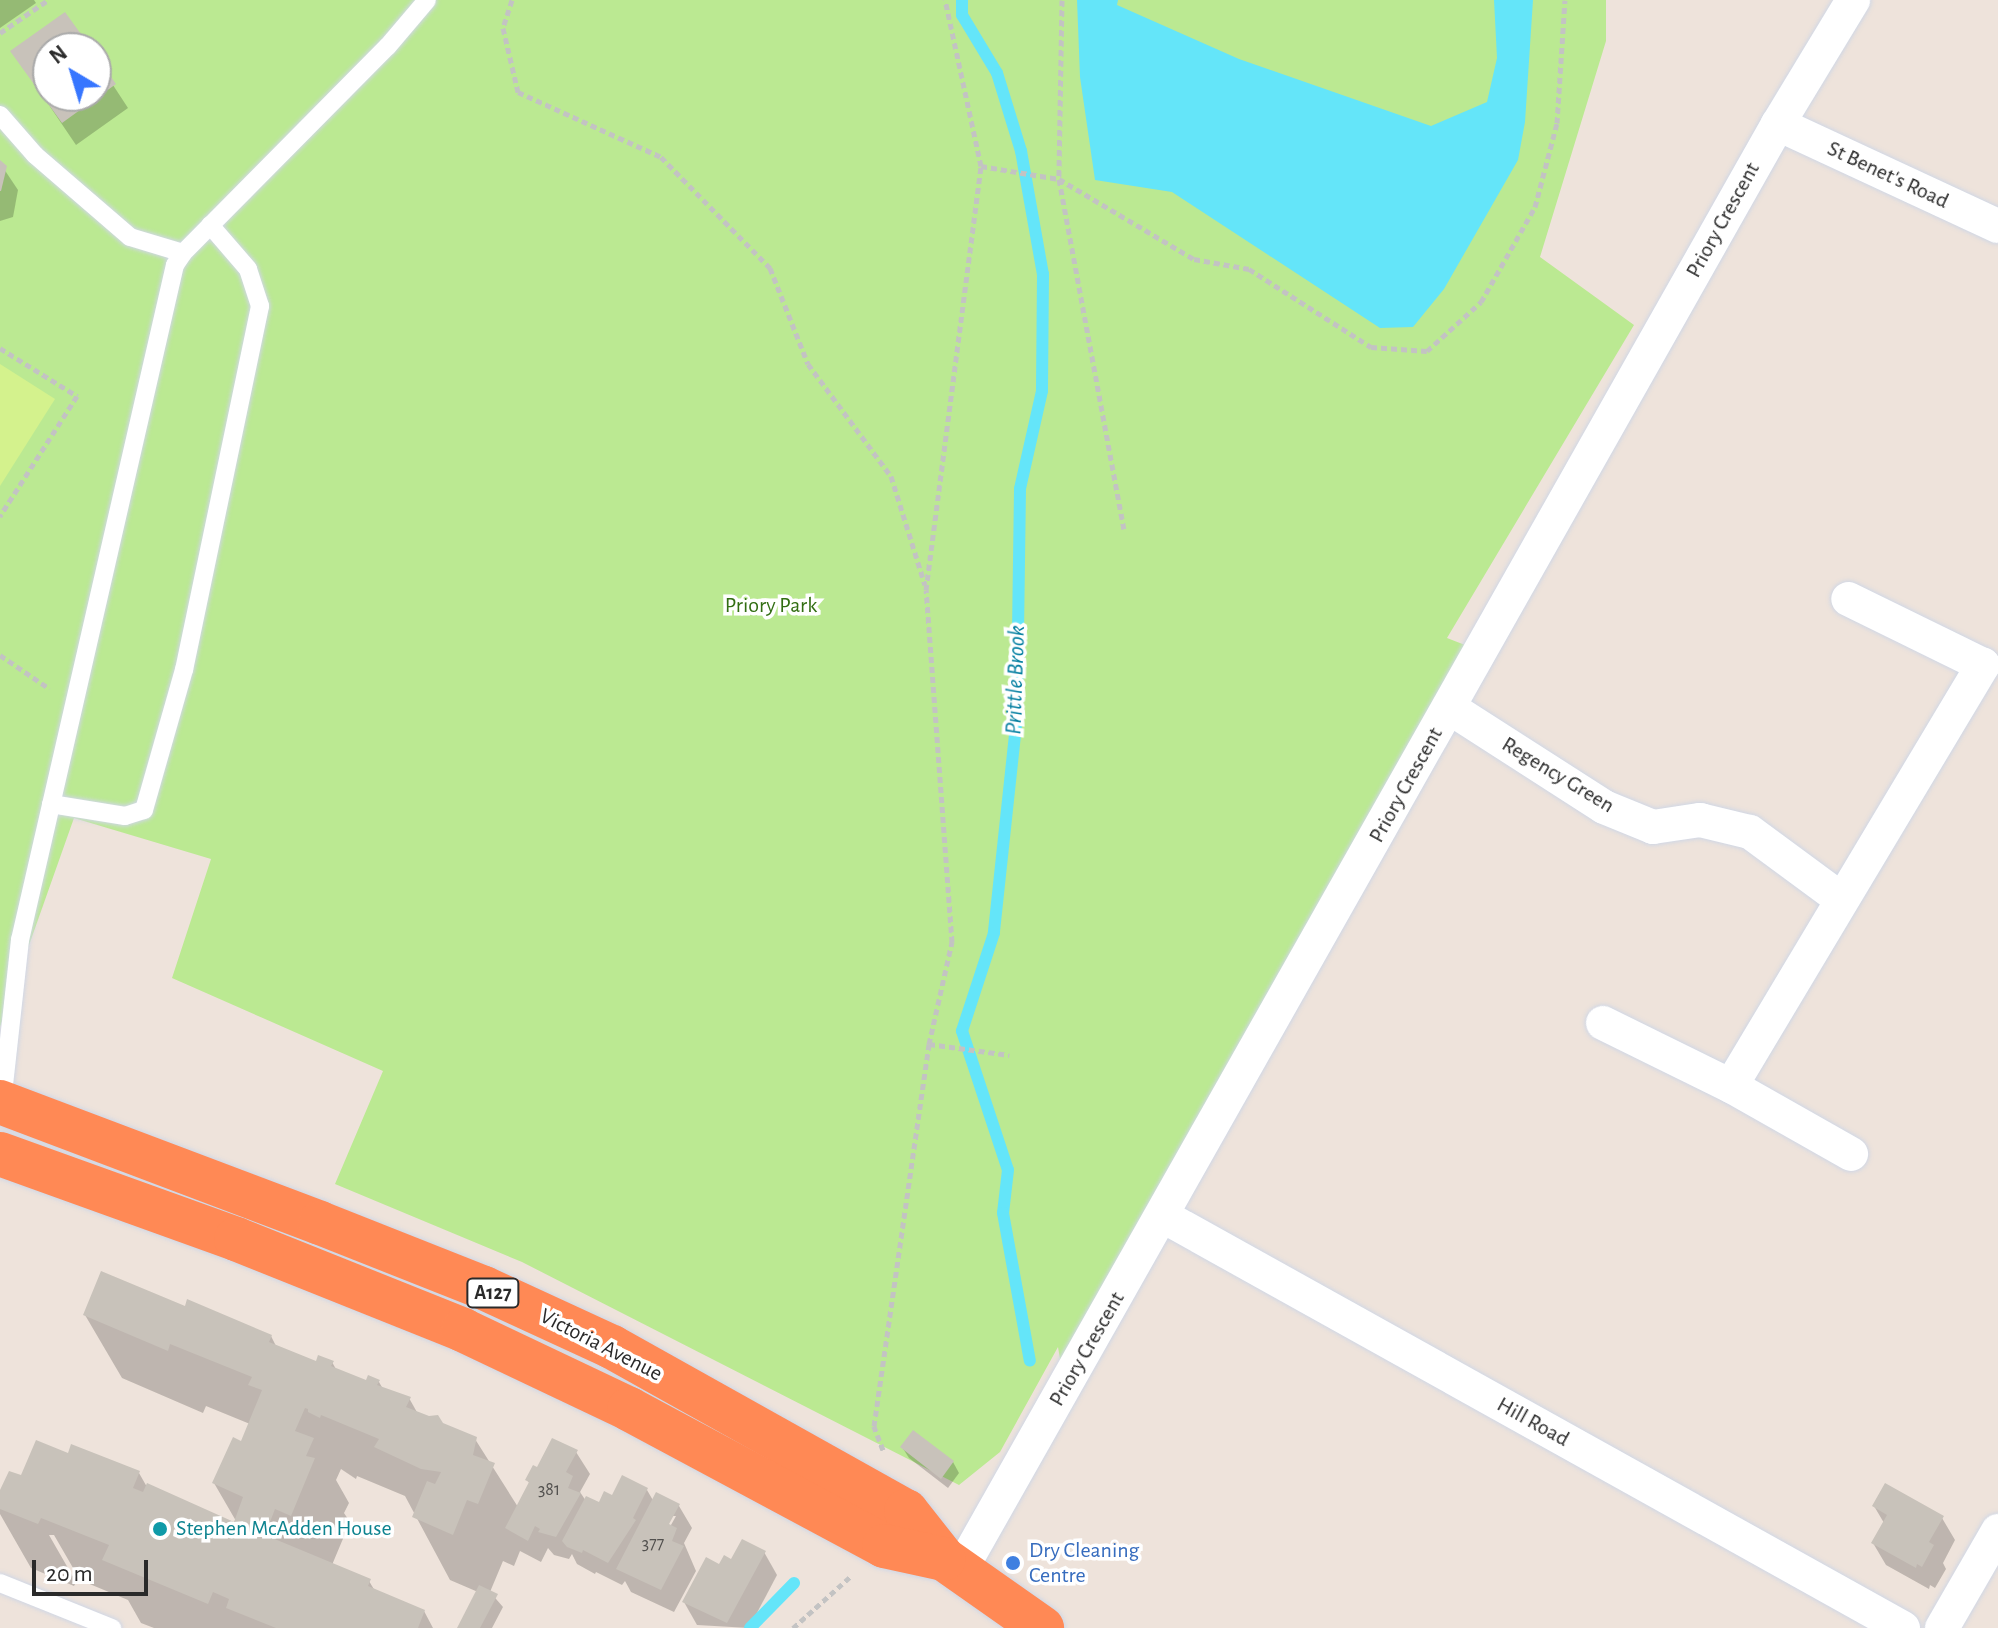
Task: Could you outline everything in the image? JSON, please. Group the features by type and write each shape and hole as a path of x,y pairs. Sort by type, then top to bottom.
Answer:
{"highway":[{"name":"Victoria Avenue","path":"1,1102 190,1172 484,1288 612,1347 906,1511 952,1565 1042,1628"},
{"name":"Victoria Avenue","path":"0,1154 236,1239 463,1330 629,1409 884,1546 952,1565"}],"street":[{"name":"Priory Crescent","path":"952,1565 1163,1216 1778,124 1853,0"},
{"name":"St Benet's Road","path":"1778,124 1998,226"},
{"path":"1731,1086 1841,899 1990,668 1848,599"},
{"name":"Regency Green","path":"1450,708 1604,807 1653,827 1700,820 1750,832 1841,899"},
{"path":"1603,1023 1731,1086 1851,1154"},
{"name":"Hill Road","path":"1163,1216 1903,1628"},
{"path":"1942,1628 1998,1531"}],"lane":[{"path":"1,1102 20,940 175,265 210,225 388,46 427,0"},
{"path":"0,115 35,155 130,237 183,253"},
{"path":"51,804 125,816 144,810 184,670 260,306 248,269 210,225"},
{"path":"0,1583 112,1628"},
{"path":"58,1628 67,1610"}],"path":[{"path":"0,33 48,0"},
{"path":"512,0 503,28 518,92 661,157 770,268 808,364 891,476 926,590"},
{"path":"906,1511 874,1426 929,1044 952,942 926,590 981,166 945,0"},
{"path":"1062,0 1059,179 1124,529"},
{"path":"981,166 1059,179 1194,259 1249,269 1371,347 1427,351 1481,302 1535,207 1557,123 1565,0"},
{"path":"0,348 77,396 0,516"},
{"path":"0,655 74,705"},
{"path":"929,1044 1009,1055"}],"green space":[{"name":"Priory Park","path":"0,0 1606,0 1606,41 1540,257 1634,325 1447,638 1465,645 1061,1365 1058,1347 1000,1452 959,1485 522,1262 335,1184 383,1071 172,978 211,859 74,818 0,1027"},
{"path":"0,364 55,399 0,486"}],"water":[{"path":"1077,0 1118,0 1117,5 1239,59 1431,126 1487,102 1497,58 1494,0 1533,0 1525,122 1518,160 1444,289 1413,327 1380,328 1172,192 1095,180 1080,77"}],"building":[{"path":"65,12 79,32 37,32"},
{"path":"32,35 32,81 10,51"},
{"path":"54,112 77,112 62,123"},
{"path":"0,160 7,166 1,191 0,191"},
{"path":"101,1271 185,1306 187,1299 272,1335 269,1342 316,1361 318,1355 334,1361 331,1366 366,1380 368,1375 380,1380 377,1385 411,1397 406,1407 429,1416 438,1415 443,1423 477,1437 473,1455 495,1463 478,1504 467,1500 453,1535 412,1517 427,1481 435,1484 441,1472 421,1469 374,1447 379,1439 321,1415 320,1418 305,1408 295,1431 314,1438 306,1456 315,1458 291,1516 275,1509 265,1535 371,1579 368,1586 425,1610 418,1628 276,1628 226,1608 229,1599 213,1592 208,1604 102,1560 109,1545 41,1518 38,1524 0,1509 0,1490 9,1471 21,1475 36,1440 68,1453 71,1444 140,1471 133,1488 143,1492 147,1483 234,1522 243,1497 212,1483 233,1437 241,1441 262,1390 248,1385 252,1377 170,1344 168,1351 83,1315"},
{"path":"913,1430 954,1461 941,1479 900,1447"},
{"path":"552,1438 578,1450 566,1472 573,1476 568,1488 581,1493 556,1537 538,1532 540,1529 535,1526 528,1541 505,1528 529,1482 525,1480 533,1465 537,1467"},
{"path":"622,1475 648,1488 633,1518 636,1520 608,1563 583,1550 582,1553 567,1547 562,1541 586,1496 599,1502 604,1491 612,1495"},
{"path":"1885,1483 1944,1516 1929,1542 1934,1545 1922,1567 1917,1564 1916,1568 1871,1543 1887,1515 1872,1506"},
{"path":"656,1492 680,1504 669,1524 677,1528 672,1541 684,1546 661,1590 616,1569"},
{"path":"742,1539 766,1551 727,1623 682,1602 706,1557 719,1564 724,1555 731,1559"},
{"path":"479,1585 498,1594 480,1628 457,1628"}],"waterway":[{"name":"Prittle Brook","path":"962,0 962,15 997,73 1021,151 1043,274 1042,391 1020,489 1017,716 994,933 962,1031 1008,1170 1003,1213 1030,1361"},
{"name":"Prittle Brook","path":"750,1628 794,1583"}],"place":[{"name":"Stephen McAdden House","path":"160,1529"},
{"name":"Dry Cleaning Centre","path":"1013,1563"}]}
